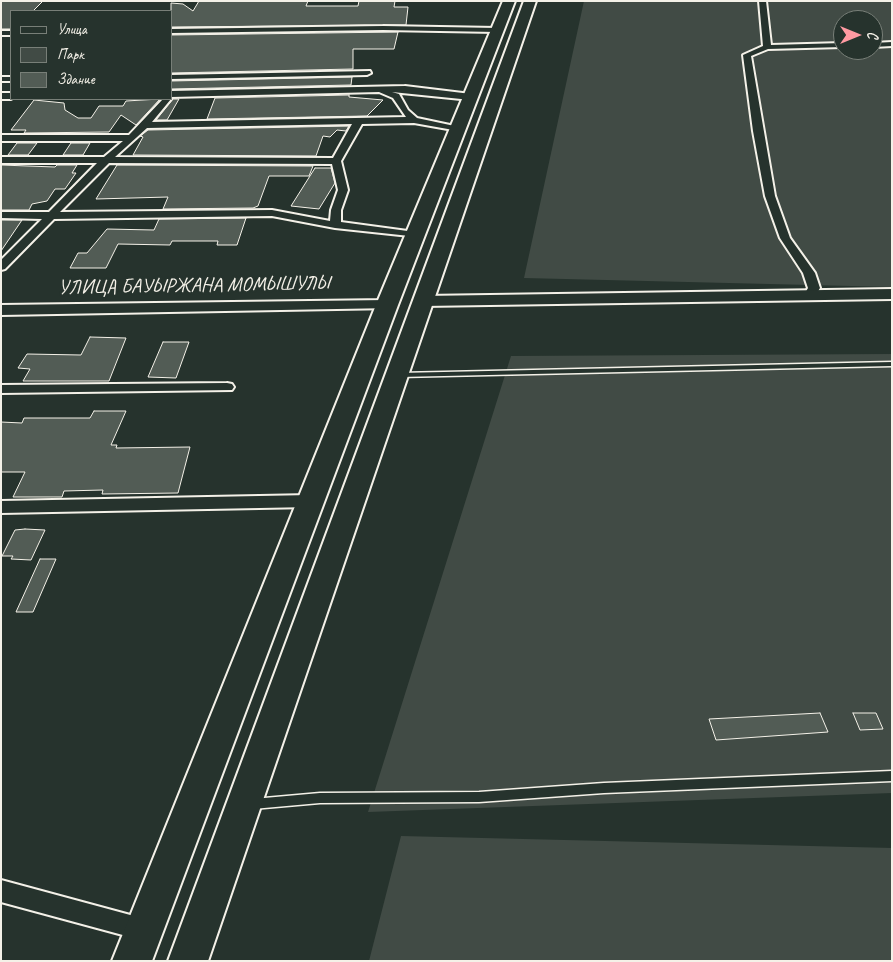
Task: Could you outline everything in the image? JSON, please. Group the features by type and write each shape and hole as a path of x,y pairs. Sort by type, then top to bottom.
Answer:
{"highway":[{"path":"138,945 387,305 509,1"},
{"path":"188,961 530,1"}],"street":[{"path":"762,1 767,47"},
{"path":"172,31 391,28 497,30"},
{"path":"810,295 814,288 809,273 785,238 773,204 759,140 747,54 767,47 833,45"},
{"path":"172,77 367,73"},
{"path":"172,94 184,78 190,77"},
{"path":"172,95 405,89 471,97"},
{"path":"375,90 396,96 404,111 414,120"},
{"path":"1,267 106,160 144,125 166,100"},
{"path":"144,125 414,120 459,128"},
{"path":"335,225 336,210 344,190 336,161 358,122"},
{"path":"1,138 131,138"},
{"path":"1,160 336,161"},
{"path":"1,215 53,214 103,216 272,213 335,225 415,235"},
{"path":"423,301 892,294"},
{"name":"УЛИЦА БАУЫРЖАНА МОМЫШУЛЫ","path":"1,310 387,305"},
{"path":"1,389 227,387"},
{"path":"1,507 311,501"},
{"path":"1,891 138,945"}],"lane":[{"path":"396,375 892,364"},
{"path":"243,805 320,798 479,797 604,788 892,776"}],"green space":[{"path":"584,1 892,1 892,287 524,278"},
{"path":"892,354 892,793 368,812 511,356"},
{"path":"401,836 892,848 892,961 369,961"}],"building":[{"path":"1,1 43,1 34,10 10,10 10,29 1,29"},
{"path":"199,1 308,1 306,6 358,6 359,1 395,1 394,7 408,7 406,25 172,27 171,3 183,4 193,11"},
{"path":"398,32 394,49 353,49 353,69 172,73 172,35"},
{"path":"352,77 351,85 172,89 172,81"},
{"path":"349,95 349,97 383,100 367,116 207,119 215,98"},
{"path":"173,99 179,99 167,120 156,120"},
{"path":"34,100 64,103 65,110 78,118 91,118 99,106 123,106 126,101 159,100 136,125 121,115 109,132 24,133 26,130 11,130"},
{"path":"349,126 346,131 337,130 330,137 323,136 316,156 133,155 143,137 140,136 148,130"},
{"path":"17,143 37,143 28,155 8,155"},
{"path":"71,143 90,143 83,155 63,155"},
{"path":"1,165 55,167 57,165 77,165 72,173 76,173 65,189 55,189 47,201 32,204 29,210 1,210"},
{"path":"117,165 313,166 309,176 269,176 258,206 253,208 163,209 168,197 96,199"},
{"path":"315,168 331,168 335,183 319,209 291,206"},
{"path":"246,218 237,245 217,245 218,241 172,241 170,245 118,244 106,268 70,268 78,253 87,253 107,229 154,230 159,219"},
{"path":"1,220 22,220 1,251"},
{"path":"90,337 126,338 109,381 23,381 30,369 18,368 27,354 81,355"},
{"path":"163,342 189,342 176,378 148,377"},
{"path":"94,411 126,411 111,445 117,445 116,448 190,447 178,493 102,494 103,490 64,491 62,497 13,497 25,472 1,472 1,422 22,423 24,418 90,418"},
{"path":"15,530 45,530 31,560 11,559 13,556 2,556"},
{"path":"40,559 56,559 33,612 16,612"},
{"path":"820,713 828,732 716,740 709,719"},
{"path":"853,713 876,713 883,729 860,730"}]}
